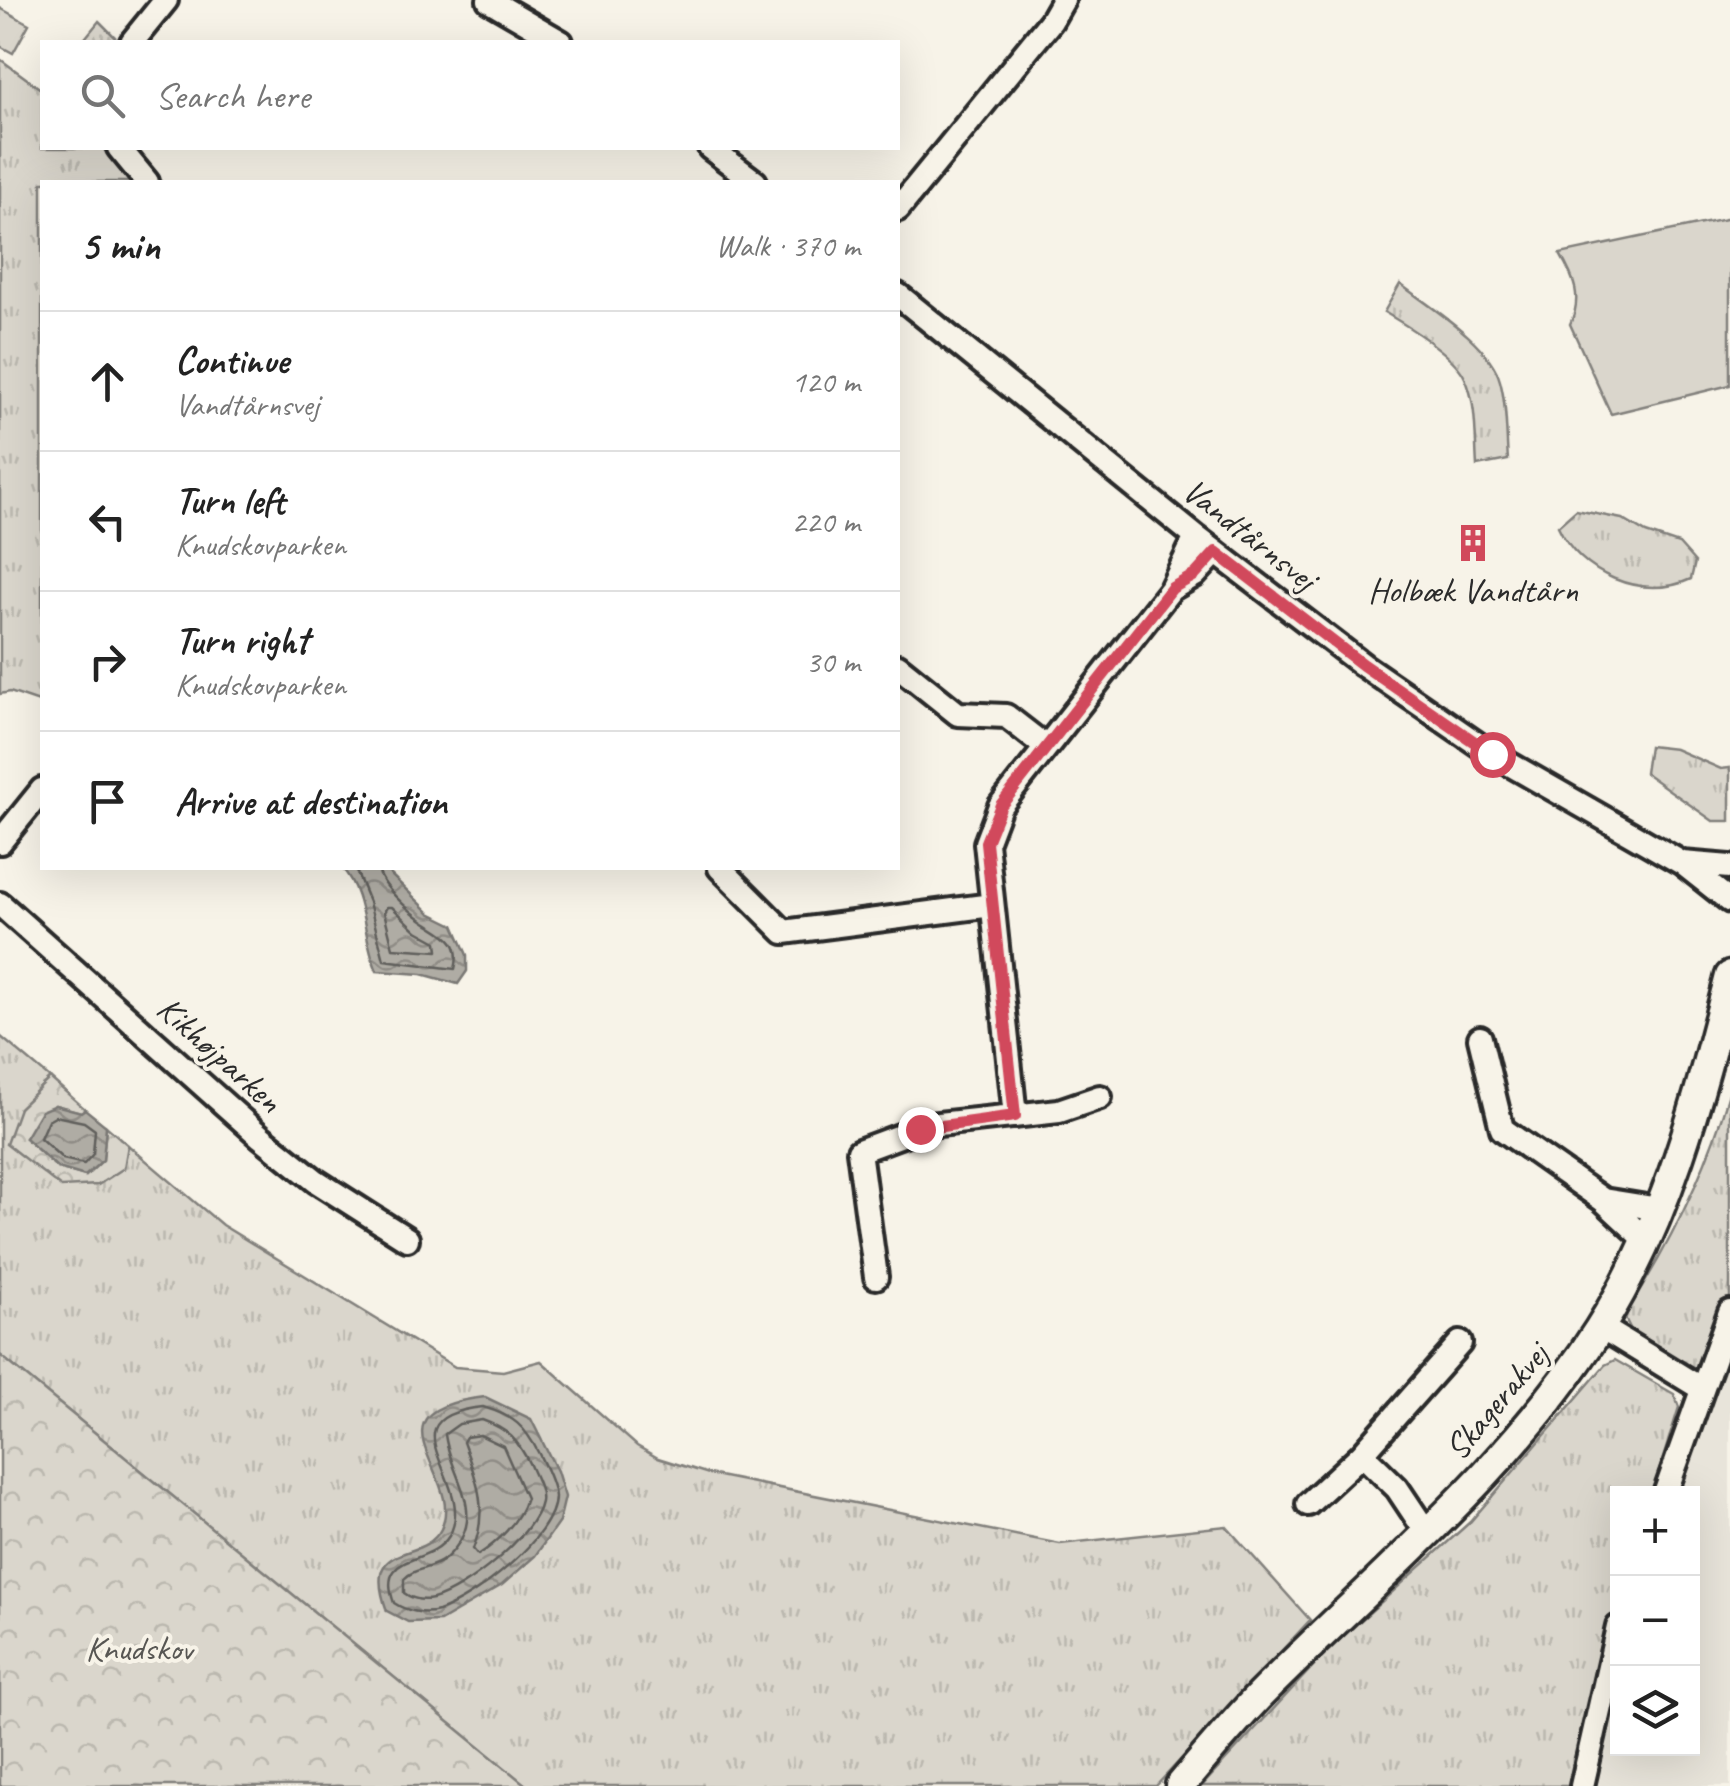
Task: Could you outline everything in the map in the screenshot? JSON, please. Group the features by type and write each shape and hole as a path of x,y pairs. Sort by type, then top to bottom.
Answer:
{"street":[{"path":"134,40 166,0"},
{"path":"489,0 558,40"},
{"path":"900,207 1064,0"},
{"path":"121,150 145,180"},
{"path":"713,150 752,180"},
{"name":"Vandtårnsvej","path":"900,298 1196,537 1363,665 1474,742 1682,863 1730,901"},
{"path":"1015,1116 986,842 988,830 1001,805 1172,588 1196,537"},
{"path":"1172,588 1195,575 1216,552"},
{"path":"900,668 958,714 1006,716 1046,747"},
{"path":"0,842 40,792"},
{"name":"Vandtårnsvej","path":"1682,863 1730,867"},
{"path":"722,870 784,932 992,905"},
{"name":"Kikhøjparken","path":"0,904 261,1138 316,1182 407,1239"},
{"name":"Skagerakvej","path":"1180,1786 1258,1697 1435,1524 1534,1420 1601,1326 1646,1240 1691,1125 1730,976"},
{"path":"1480,1038 1502,1129 1603,1200 1646,1240"},
{"path":"876,1277 859,1151 929,1125 1059,1111 1100,1097"},
{"path":"1603,1200 1659,1208"},
{"path":"1668,1486 1730,1312"},
{"path":"1601,1326 1702,1390"},
{"path":"1308,1504 1362,1454 1460,1343"},
{"path":"1362,1454 1435,1524"},
{"path":"1582,1786 1610,1662"}],"shaded area":[{"path":"1730,1327 1730,1786 1589,1786 1610,1686 1610,1756 1700,1756 1700,1486 1673,1486"}],"green space":[{"path":"0,8 29,24 13,53 0,46"},
{"path":"99,21 118,40 84,40"},
{"path":"0,59 40,89 40,150 105,150 128,180 40,180 40,702 10,692 0,694"},
{"path":"1730,218 1730,385 1611,414 1570,324 1576,305 1575,288 1560,254"},
{"path":"1400,284 1458,327 1494,367 1504,400 1508,460 1477,466 1474,410 1460,369 1441,350 1384,312"},
{"path":"1576,510 1622,519 1646,533 1679,544 1695,562 1691,579 1672,585 1633,585 1596,569 1568,543 1558,526"},
{"path":"1649,746 1675,749 1721,769 1730,768 1730,821 1713,821 1645,773"},
{"path":"0,1036 50,1078 19,1108 124,1168 128,1145 222,1225 455,1367 503,1371 541,1361 637,1446 658,1458 709,1474 1060,1544 1226,1526 1310,1620 1156,1786 527,1786 0,1355"},
{"path":"50,1078 85,1109 81,1112 55,1105 25,1138 57,1168 86,1176 103,1160 106,1126 128,1145 124,1168 98,1185 61,1187 6,1144 19,1108"},
{"path":"1730,1090 1730,1297 1705,1368 1693,1375 1635,1338 1624,1316 1685,1207"},
{"name":"Knudskov","path":"0,1355 527,1786 0,1786"},
{"path":"1615,1360 1674,1394 1679,1407 1654,1486 1610,1486 1610,1625 1577,1786 1202,1786 1330,1648 1470,1522 1605,1365"}],"water":[{"path":"343,870 386,870 430,913 454,925 467,955 467,971 458,984 422,974 377,971 350,879"},
{"path":"55,1105 81,1112 85,1109 106,1126 103,1160 85,1176 58,1168 25,1138 41,1111"},
{"path":"485,1397 531,1419 557,1471 565,1497 559,1522 535,1556 502,1585 440,1621 408,1622 387,1611 381,1588 382,1572 387,1562 421,1547 441,1529 445,1509 441,1488 422,1431 428,1416 448,1405"}],"place":[{"name":"Holbæk Vandtårn","path":"1473,543"}],"route":[{"path":"920,1129 1015,1116 986,842 988,830 1001,805 1172,588 1195,575 1216,552 1363,665 1492,754"}]}
